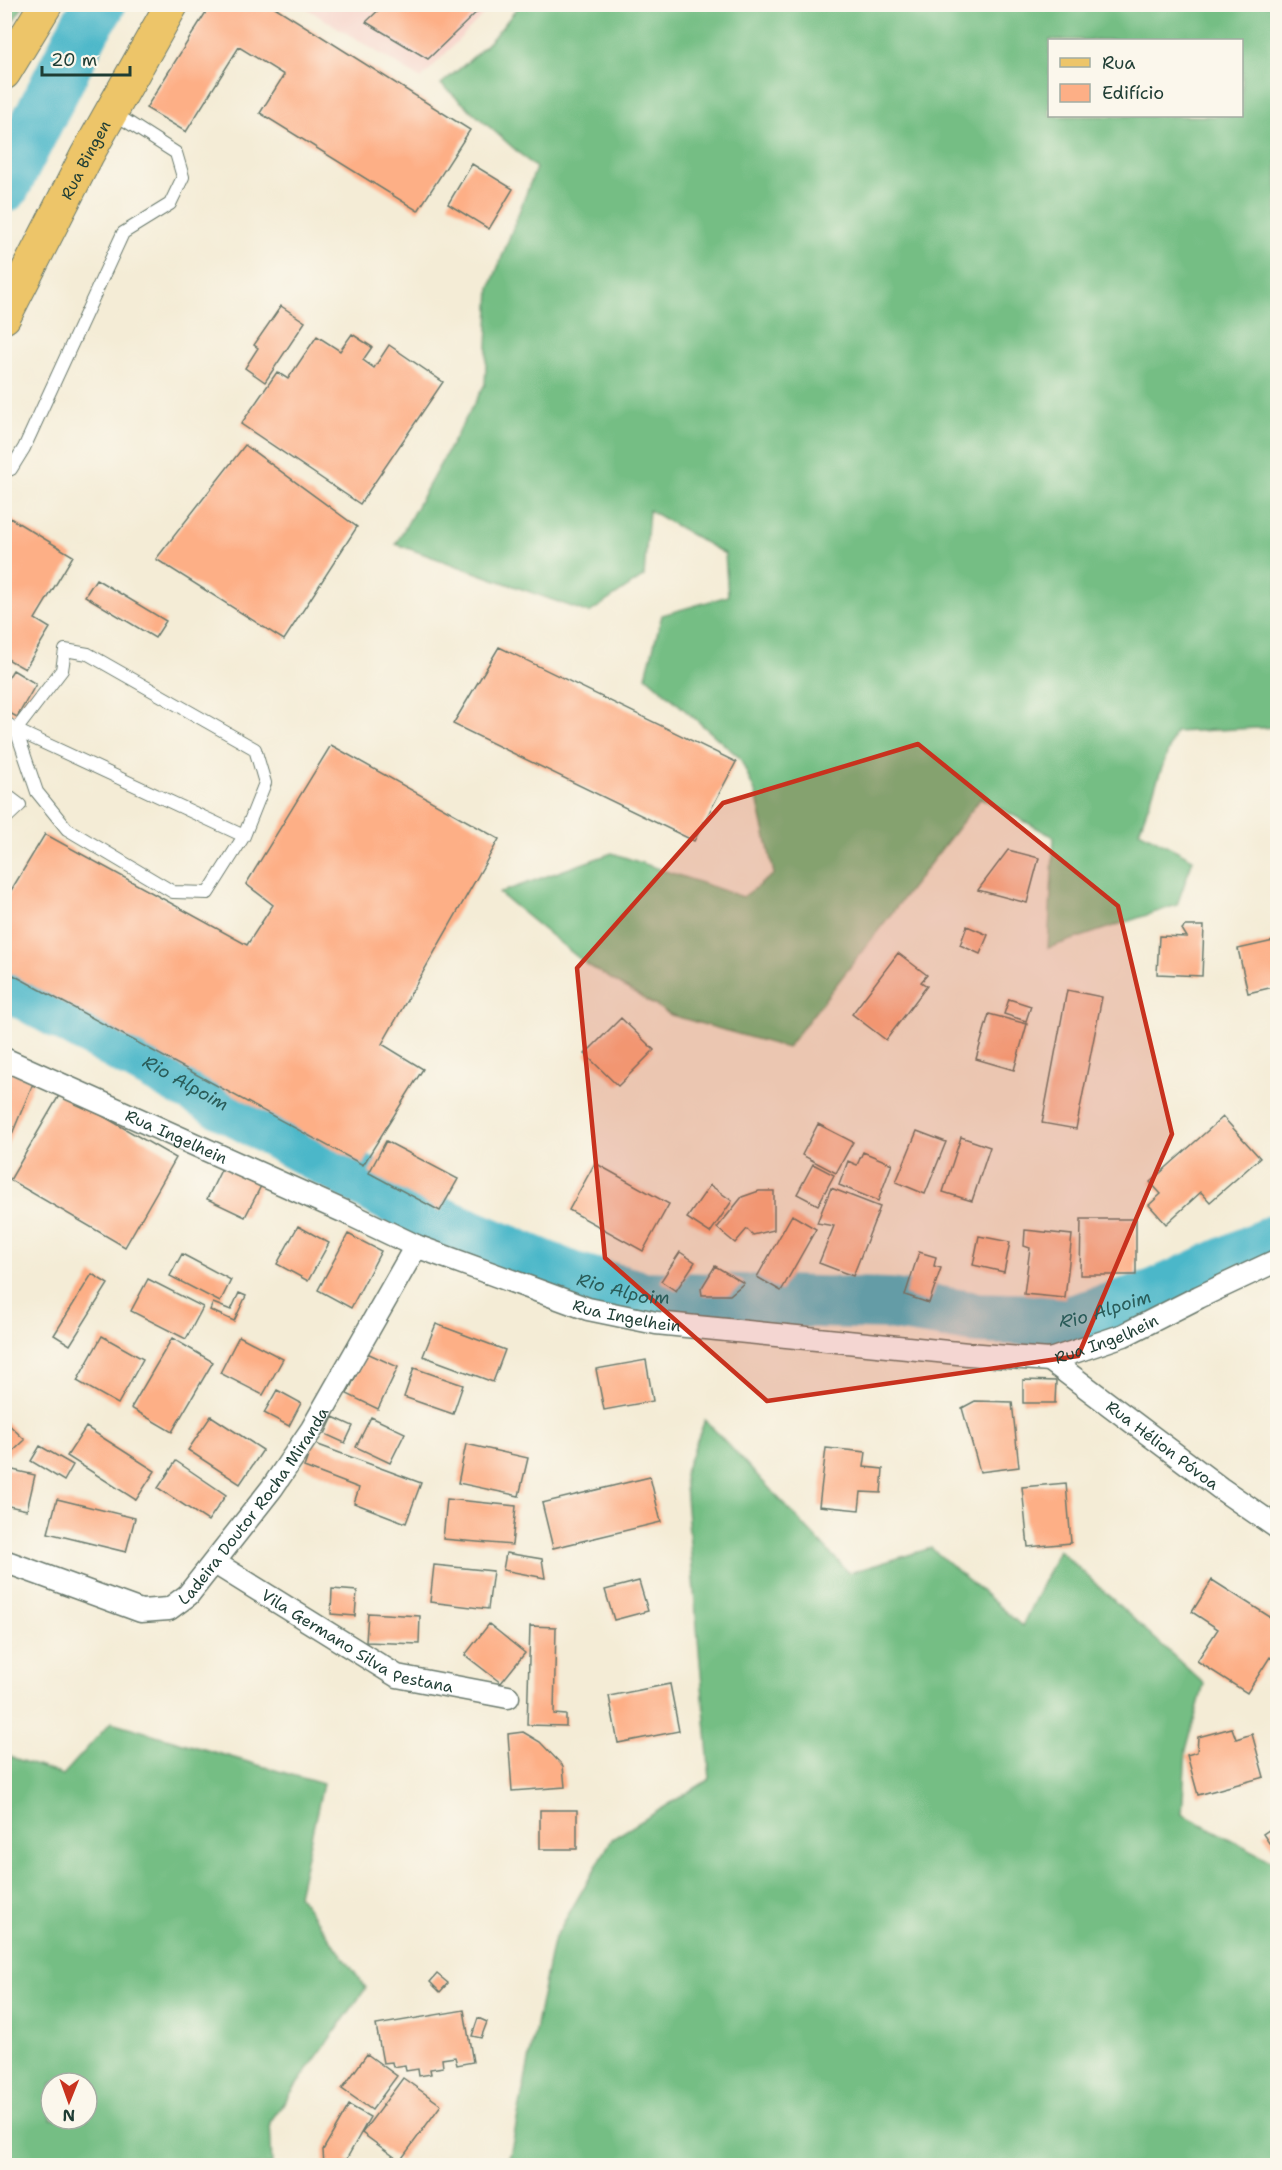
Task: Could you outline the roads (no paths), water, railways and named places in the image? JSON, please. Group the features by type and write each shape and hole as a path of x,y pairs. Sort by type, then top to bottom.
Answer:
{"main road":[{"path":"4,73 46,4"},
{"name":"Rua Bingen","path":"4,317 87,155 172,4"}],"street":[{"name":"Rua Ingelhein","path":"4,1059 416,1246 588,1309 656,1323 1050,1360 1124,1335 1278,1260"},
{"name":"Ladeira Doutor Rocha Miranda","path":"4,1561 141,1611 169,1609 188,1595 272,1488 312,1429 416,1246"},
{"name":"Rua Hélion Póvoa","path":"1050,1360 1220,1488 1278,1528"},
{"name":"Vila Germano Silva Pestana","path":"215,1563 397,1676 508,1697"}],"lane":[{"path":"4,471 11,469 24,448 123,233 170,204 183,177 176,153 111,111"},
{"path":"65,650 88,654 255,749 265,783 244,836 208,893 173,892 67,830 37,792 16,730 62,670 65,650"},
{"path":"4,721 16,730 244,836"},
{"path":"4,792 20,805"},
{"path":"4,819 37,792"}],"waterway":[{"path":"4,187 86,26 100,4"},
{"name":"Rio Alpoim","path":"23,993 427,1217 570,1277 644,1297 889,1304 977,1318 1071,1321 1157,1294 1278,1239"}]}
